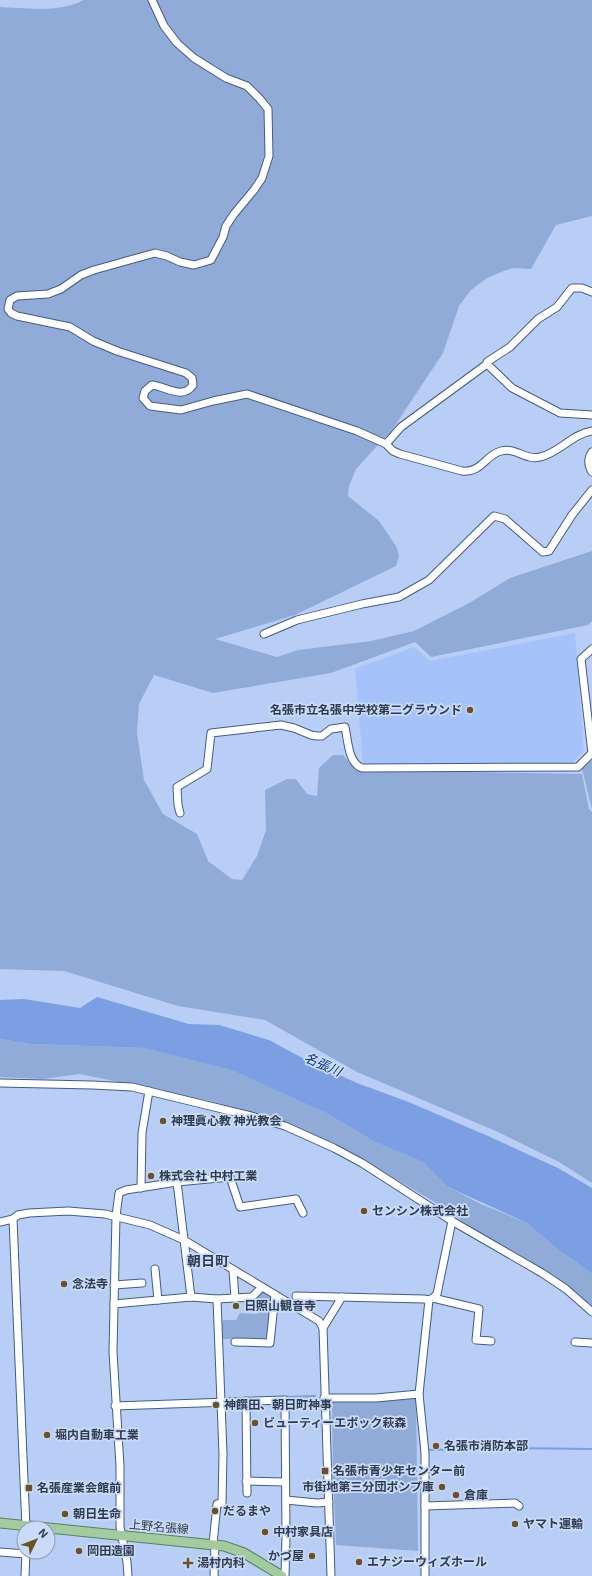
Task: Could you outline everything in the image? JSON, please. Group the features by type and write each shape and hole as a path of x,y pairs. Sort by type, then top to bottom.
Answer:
{"main road":[{"name":"上野名張線","path":"0,1523 16,1525"},
{"name":"上野名張線","path":"56,1530 224,1546 244,1554 283,1576"}],"street":[{"path":"152,0 164,26 177,43 194,58 226,78 247,86 268,109 269,156 262,178 226,226 224,237 211,260 194,265 180,262 167,256 155,253 94,270 81,275 62,289 48,294 17,296 10,300 8,309 11,314 70,327 93,341 117,351 186,373 192,378 193,386 190,391 184,393 152,385 145,391 143,398 150,406 181,410 213,401 247,394 357,431 386,444 393,451 400,454 466,471 478,468 492,455 502,451 515,451 532,458 543,456 575,438 592,432"},
{"path":"386,444 401,427 487,364 487,362 510,347 538,319 557,307 572,288 582,288 592,292"},
{"path":"487,364 512,388 560,413 592,415"},
{"path":"592,452 589,456 588,464 592,472"},
{"path":"264,634 297,620 362,604 399,597 429,580 494,516 505,519 544,552 549,551 572,515 592,490"},
{"path":"180,813 177,799 177,787 207,769 211,733 281,725 294,728 311,735 322,736 331,729 345,727 352,760 362,768 578,767 592,753 589,704 581,659 592,649"},
{"path":"0,1083 115,1085 149,1091 256,1117 285,1126 346,1154 452,1221 542,1273 566,1289 592,1312"},
{"path":"141,1188 142,1133 149,1091"},
{"path":"128,1576 120,1514 120,1466 113,1352 116,1216 119,1193 122,1191 177,1182 230,1177 240,1207 296,1199 303,1213"},
{"path":"177,1182 191,1297"},
{"path":"0,1222 13,1219 18,1215 46,1211 86,1212 116,1216 150,1225 184,1240 319,1321 323,1328 324,1398 332,1576"},
{"path":"13,1219 26,1520"},
{"path":"425,1576 425,1449 416,1395 431,1299 437,1294 439,1287 452,1221"},
{"path":"155,1269 158,1300"},
{"path":"233,1270 235,1298"},
{"path":"114,1284 142,1283"},
{"path":"114,1304 191,1297 217,1299 252,1297 262,1287"},
{"path":"235,1342 270,1343 275,1295"},
{"path":"296,1296 431,1299 480,1306 476,1340 490,1341"},
{"path":"323,1328 342,1297"},
{"path":"214,1576 214,1544 217,1504 222,1503 223,1492 217,1299"},
{"path":"575,1342 592,1343"},
{"path":"324,1398 376,1398 416,1395"},
{"path":"116,1406 221,1401 285,1400 286,1536 283,1576"},
{"path":"246,1401 247,1493"},
{"path":"246,1481 285,1482"},
{"path":"286,1500 317,1503 329,1502"},
{"path":"425,1506 515,1503 519,1506"},
{"path":"0,1552 16,1553"},
{"path":"25,1576 26,1560"}],"shaded area":[{"path":"83,0 592,0 592,216 556,225 531,269 513,268 504,271 487,278 471,290 459,306 443,353 392,430 356,469 349,486 348,496 379,521 396,546 399,556 396,566 295,615 215,639 277,657 298,650 371,641 414,631 471,602 510,578 592,551 592,621 588,625 431,657 415,642 331,673 213,693 154,675 139,704 137,733 144,780 163,814 197,834 208,861 232,879 242,880 257,856 266,830 265,790 287,779 296,779 307,794 317,796 319,768 333,755 343,755 356,770 582,774 589,809 592,812 592,1183 559,1162 498,1132 357,1072 265,1020 178,1006 64,971 0,969 0,7 43,9 65,7"},
{"name":"名張市立名張中学校第二グラウンド","path":"575,633 584,751 568,767 363,765 355,669 414,647 430,661"},
{"path":"592,760 592,809 582,769"},
{"path":"97,997 189,1024 219,1025 269,1040 306,1060 357,1083 411,1103 558,1168 592,1188 592,1274 556,1248 527,1223 448,1187 423,1162 377,1143 326,1113 231,1070 144,1048 31,1044 0,1039 0,1000 24,999 80,1008"},
{"path":"0,1039 31,1044 144,1048 231,1070 326,1113 377,1143 423,1162 448,1187 481,1204 527,1223 556,1248 592,1274 592,1309 483,1237 443,1207 343,1148 280,1122 211,1101 80,1074 43,1079 0,1077"},
{"path":"263,1290 273,1296 268,1339 220,1339 220,1323 224,1320 236,1320 240,1313 257,1314 256,1298"},
{"path":"416,1397 418,1551 336,1545 332,1400 394,1401"}],"waterway":[{"path":"352,1395 370,1395"},
{"path":"285,1397 315,1396"},
{"path":"417,1406 420,1433"},
{"path":"427,1449 592,1449"}],"place":[{"name":"名張市立名張中学校第二グラウンド","path":"470,710"},
{"name":"神理眞心教 神光教会","path":"163,1121"},
{"name":"株式会社 中村工業","path":"151,1176"},
{"name":"センシン株式会社","path":"364,1211"},
{"name":"念法寺","path":"64,1284"},
{"name":"日照山観音寺","path":"236,1306"},
{"name":"神饌田、朝日町神事","path":"216,1405"},
{"name":"ビューティーエポック萩森","path":"255,1423"},
{"name":"堀内自動車工業","path":"47,1435"},
{"name":"名張市消防本部","path":"436,1446"},
{"name":"名張市青少年センター前","path":"325,1471"},
{"name":"市街地第三分団ポンプ庫","path":"442,1487"},
{"name":"名張産業会館前","path":"29,1488"},
{"name":"倉庫","path":"456,1495"},
{"name":"だるまや","path":"215,1511"},
{"name":"朝日生命","path":"65,1514"},
{"name":"ヤマト運輸","path":"515,1524"},
{"name":"中村家具店","path":"265,1532"},
{"name":"岡田造園","path":"79,1551"},
{"name":"かづ屋","path":"312,1556"},
{"name":"エナジーウィズホール","path":"359,1562"},
{"name":"湯村内科","path":"188,1563"}],"district":[{"name":"朝日町","path":"208,1261"}],"water label":[{"name":"名張川","path":"323,1064"}]}
